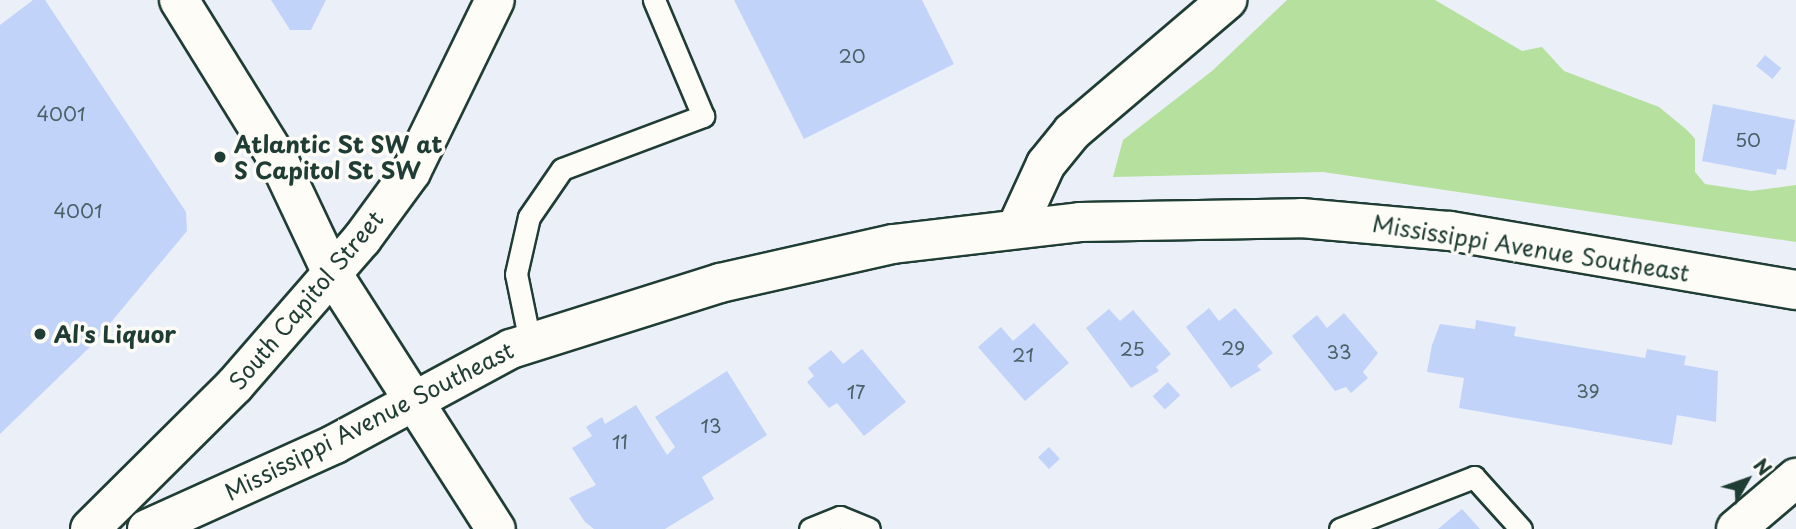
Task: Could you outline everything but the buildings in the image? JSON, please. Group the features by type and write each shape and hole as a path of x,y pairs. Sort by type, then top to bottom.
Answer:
{"main road":[{"path":"178,0 279,161 332,273 496,529"},
{"name":"South Capitol Street","path":"90,529 235,385 332,273 411,172 495,0"},
{"path":"1017,227 1046,164 1072,132 1227,0"},
{"name":"Mississippi Avenue Southeast","path":"146,529 414,401 530,342 781,267 1017,227 1210,217 1350,221 1450,230 1796,290"},
{"path":"1736,529 1796,478"}],"lane":[{"path":"530,342 516,274 529,217 562,169 703,116 654,0"},
{"path":"1340,529 1474,477 1521,529"},
{"path":"810,529 840,517 869,529"}],"green space":[{"path":"1287,0 1435,0 1522,51 1542,47 1564,71 1659,107 1687,130 1695,139 1695,172 1705,184 1751,191 1796,185 1796,242 1323,172 1113,177 1123,140 1212,71"}],"place":[{"name":"Atlantic St SW at S Capitol St SW","path":"220,157"},
{"name":"Al's Liquor","path":"40,334"}]}
